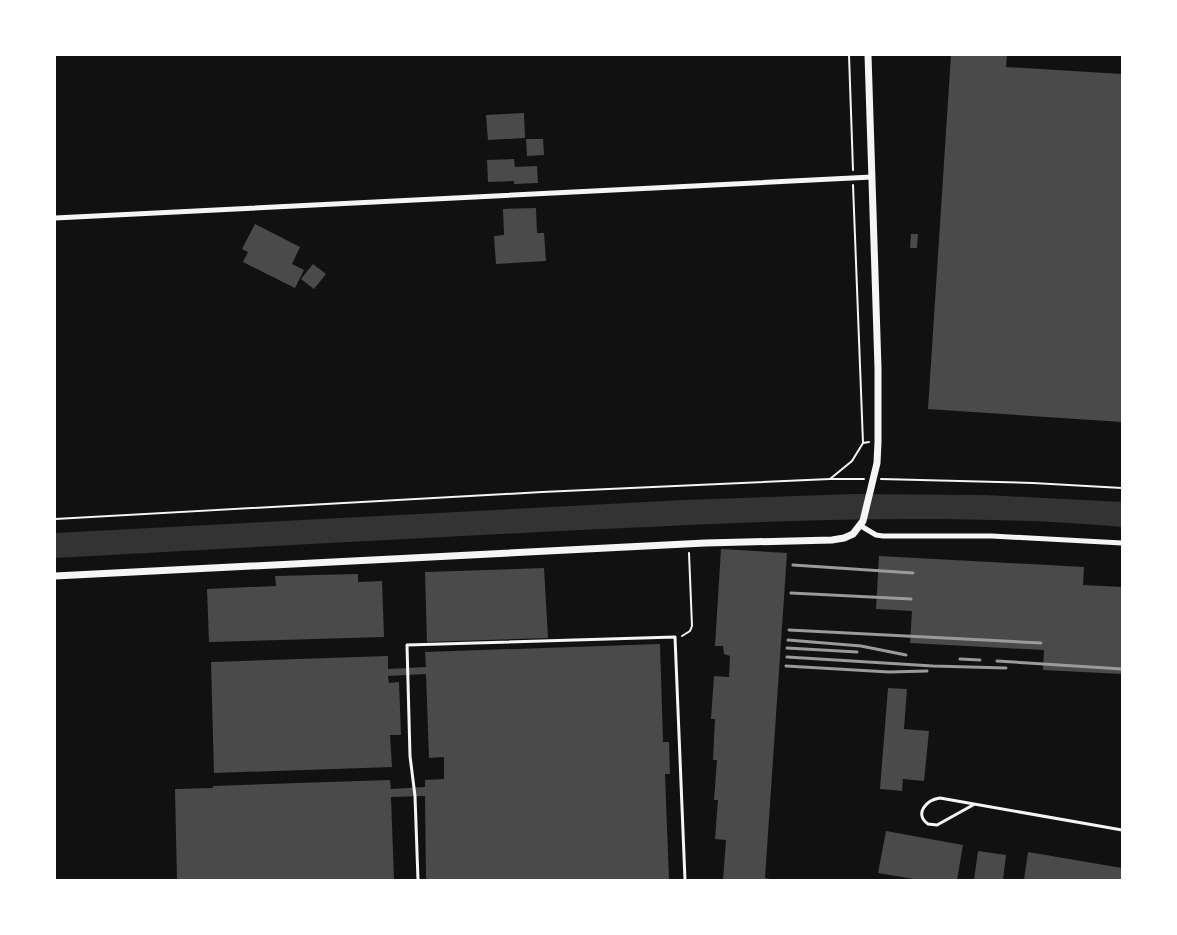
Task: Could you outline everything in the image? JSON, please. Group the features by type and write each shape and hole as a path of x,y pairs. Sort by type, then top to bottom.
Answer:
{"street":[{"path":"55,576 689,544 832,540 844,538 852,534 860,526 865,515 874,474 878,442 878,368 868,55"},
{"path":"55,218 872,177"},
{"path":"860,526 876,535 892,537 992,536 1122,543"}],"lane":[{"path":"418,880 415,796 410,756 407,645 675,637 685,880"},
{"path":"973,805 938,825 928,824 922,817 923,808 926,804 935,799 945,799 1122,830"}],"path":[{"path":"830,479 852,461 863,443 848,55"},
{"path":"863,443 878,442"},
{"path":"55,519 532,493 865,479"},
{"path":"883,479 1033,483 1122,488"},
{"path":"675,637 684,635 690,631 692,626 689,544"}],"shaded area":[{"path":"853,494 985,495 1122,502 1122,527 992,520 862,519 533,532 55,558 55,533 684,500"}],"building":[{"path":"951,55 1007,55 1006,67 1122,74 1122,422 928,409"},
{"path":"524,113 525,138 488,140 486,115"},
{"path":"526,139 543,139 544,155 527,156"},
{"path":"514,159 515,167 537,166 538,183 514,184 514,181 488,182 487,160"},
{"path":"536,208 537,233 544,233 546,261 496,264 494,236 504,235 503,209"},
{"path":"255,224 300,247 292,264 304,270 295,288 243,262 248,252 242,249"},
{"path":"911,234 918,234 917,248 910,248"},
{"path":"313,264 326,274 314,289 301,279"},
{"path":"721,549 787,553 765,878 771,880 723,880 726,840 715,839 718,800 714,800 717,760 713,760 715,719 711,719 714,676 729,677 730,656 724,654 723,646 715,646"},
{"path":"879,556 1084,567 1083,585 1122,587 1122,674 1043,670 1044,650 910,643 912,611 876,609"},
{"path":"544,568 548,638 427,642 425,572"},
{"path":"358,574 358,582 382,581 384,637 209,642 207,589 276,586 275,576"},
{"path":"660,644 663,742 669,742 670,774 665,774 669,880 426,880 425,796 391,797 394,880 177,880 175,789 390,780 391,789 425,787 425,780 444,779 444,757 429,758 426,674 388,676 389,683 399,682 401,735 390,735 392,767 214,773 211,662 388,656 388,669 426,667 425,652"},
{"path":"888,688 907,689 904,729 929,731 924,781 903,779 902,791 880,789"},
{"path":"886,831 963,845 957,880 920,880 878,873"},
{"path":"978,851 1006,855 1003,880 974,880"},
{"path":"1028,852 1122,868 1122,880 1024,880"}],"railway":[{"path":"793,565 913,573"},
{"path":"791,593 911,599"},
{"path":"789,630 1041,643"},
{"path":"788,640 861,646 906,655"},
{"path":"787,648 857,652"},
{"path":"787,657 933,666 1006,668"},
{"path":"960,659 980,660"},
{"path":"997,661 1122,669"},
{"path":"786,666 889,672 927,671"}]}
